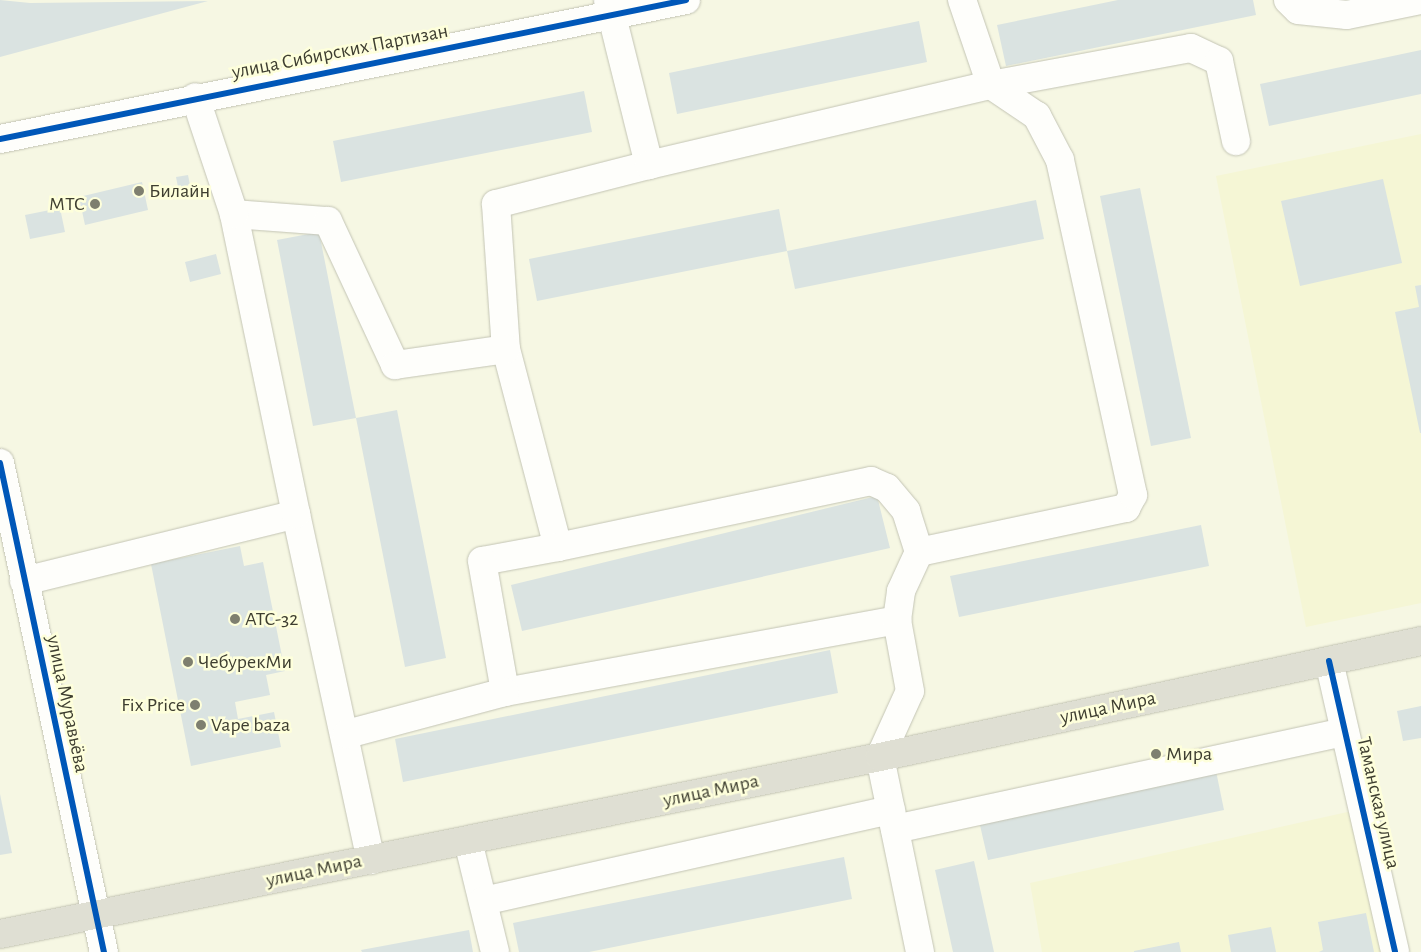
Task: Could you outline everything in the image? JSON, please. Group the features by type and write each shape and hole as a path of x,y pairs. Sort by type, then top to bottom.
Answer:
{"main road":[{"name":"улица Мира","path":"0,934 468,841 1421,641"}],"street":[{"name":"улица Сибирских Партизан","path":"0,139 609,8 686,0"},
{"path":"919,552 1126,508 1133,495 1060,160 1037,116 991,85 962,0"},
{"path":"1288,0 1298,10 1347,15 1421,0"},
{"path":"609,8 649,165"},
{"path":"558,547 506,349 496,204 649,165 991,85 1191,48 1219,61 1236,142"},
{"path":"195,97 234,214 296,514 347,734 371,860"},
{"path":"234,214 328,220 395,365 506,349"},
{"name":"улица Муравьёва","path":"0,463 104,952"},
{"path":"505,692 482,560 558,547 871,481 887,488 906,511 919,552 901,591 897,620 910,691 880,756 920,952"},
{"path":"24,581 296,514"},
{"path":"347,734 505,692 897,620"},
{"name":"Таманская улица","path":"1330,661 1395,952"},
{"path":"483,901 1345,732"},
{"path":"468,841 495,952"}],"shaded area":[{"path":"1421,134 1421,603 1306,627 1216,176"},
{"path":"1361,809 1389,952 1042,952 1030,883"}],"building":[{"path":"0,0 30,3 208,1 0,57"},
{"path":"1118,0 1253,0 1256,15 1006,66 997,25"},
{"path":"919,21 927,62 677,114 669,73"},
{"path":"1421,50 1421,94 1269,126 1260,84"},
{"path":"584,91 592,132 341,182 333,141"},
{"path":"188,175 190,185 178,187 176,177"},
{"path":"1383,179 1402,263 1300,286 1281,201"},
{"path":"142,182 148,210 85,225 79,197"},
{"path":"1140,188 1191,438 1151,446 1100,196"},
{"path":"1036,200 1044,239 795,289 787,251"},
{"path":"60,208 65,232 30,239 25,215"},
{"path":"779,209 787,251 537,301 529,259"},
{"path":"319,232 356,418 313,426 277,240"},
{"path":"216,254 221,274 190,282 185,262"},
{"path":"1421,285 1420,433 1395,312 1419,307 1415,286"},
{"path":"397,410 446,658 405,667 356,418"},
{"path":"877,496 890,548 522,631 511,585"},
{"path":"1201,525 1209,566 959,617 950,576"},
{"path":"240,546 244,566 263,562 285,671 266,675 270,695 235,702 238,719 274,712 281,747 191,766 151,564"},
{"path":"830,650 838,693 403,782 395,739"},
{"path":"1421,706 1421,738 1403,741 1397,711"},
{"path":"1216,771 1224,810 988,860 979,821"},
{"path":"0,794 12,853 0,855"},
{"path":"844,857 852,899 589,952 519,952 513,923"},
{"path":"974,861 994,952 953,952 935,870"},
{"path":"1366,913 1374,952 1319,952 1323,950 1318,922"},
{"path":"1271,927 1276,952 1231,952 1228,935"},
{"path":"469,930 473,952 362,952 361,950"},
{"path":"1179,942 1181,952 1134,952 1134,951"}],"cycle path":[{"path":"0,139 686,0"},
{"path":"0,463 104,952"},
{"path":"1329,661 1395,952"}],"place":[{"name":"Билайн","path":"139,191"},
{"name":"МТС","path":"95,204"},
{"name":"АТС-32","path":"235,619"},
{"name":"ЧебурекМи","path":"188,662"},
{"name":"Fix Price","path":"195,705"},
{"name":"Vape baza","path":"201,725"},
{"name":"Мира","path":"1156,754"}]}
